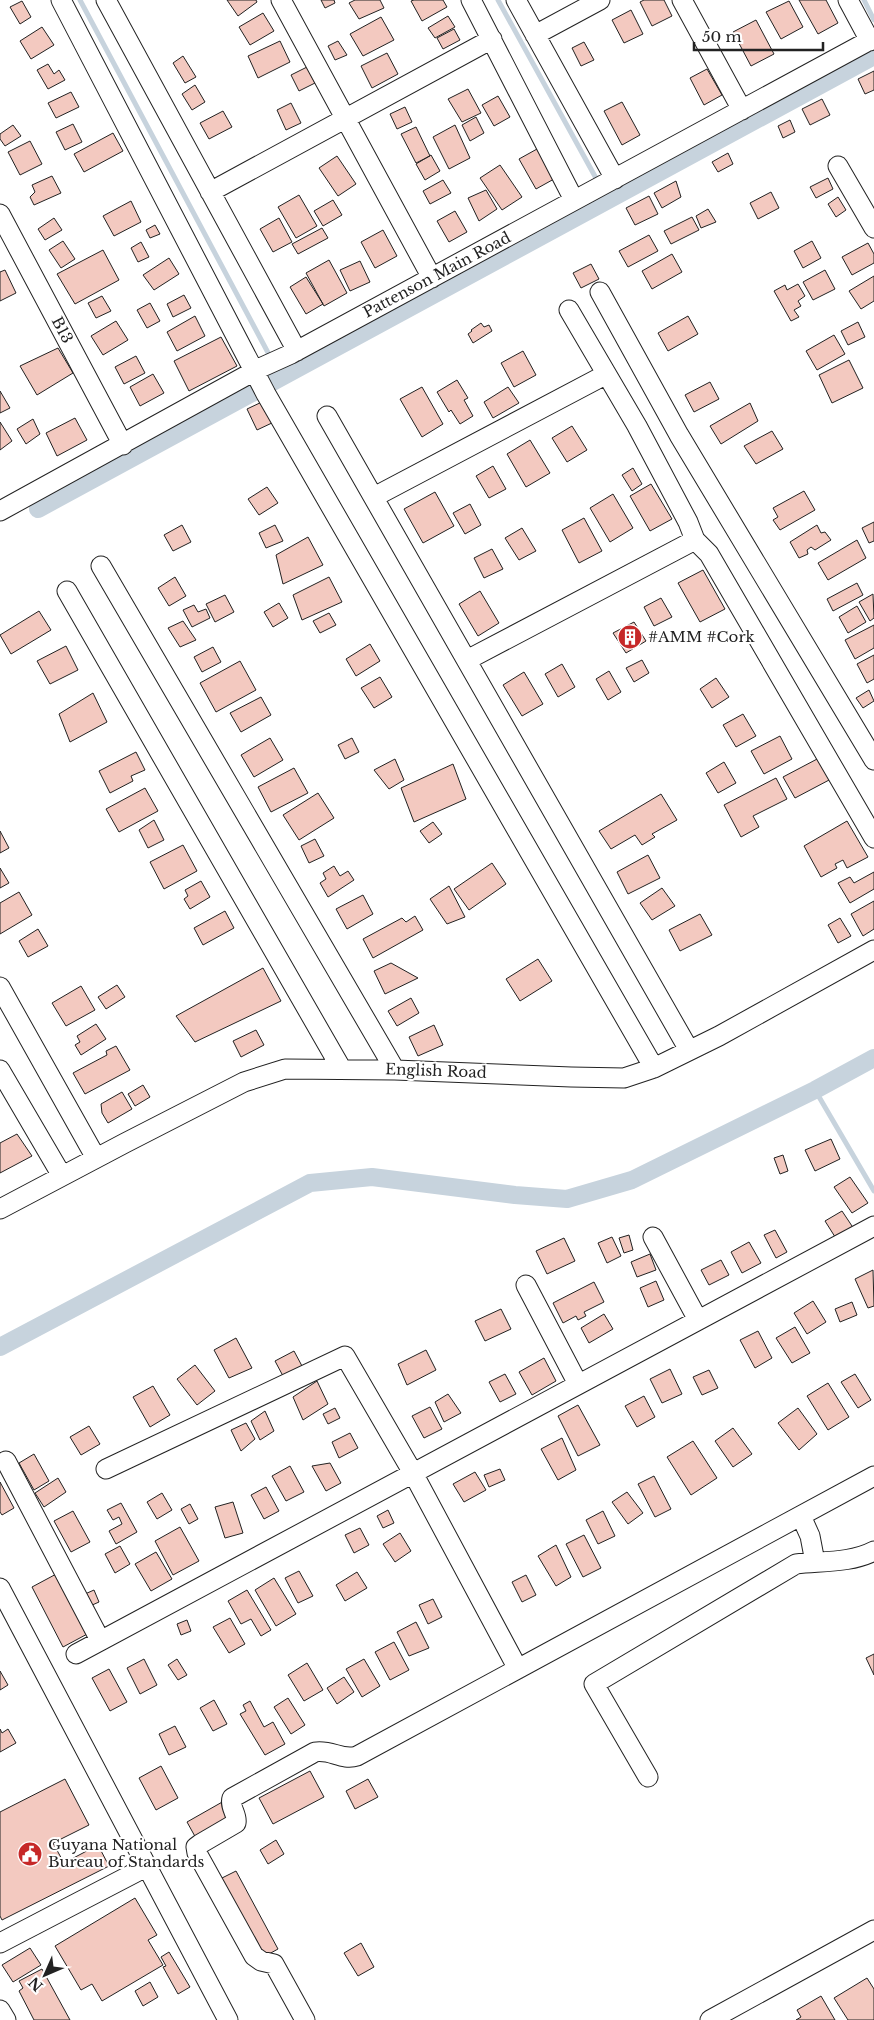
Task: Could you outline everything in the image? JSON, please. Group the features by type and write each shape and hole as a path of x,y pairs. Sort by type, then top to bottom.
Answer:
{"street":[{"path":"61,0 257,372 266,394 654,1068"},
{"path":"106,0 210,192 292,353"},
{"path":"281,0 432,278"},
{"path":"471,0 578,199"},
{"path":"516,0 611,181"},
{"path":"535,35 600,0"},
{"path":"682,0 742,110"},
{"path":"848,0 872,40"},
{"path":"210,192 492,39"},
{"name":"Pattenson Main Road","path":"0,511 872,40"},
{"path":"838,166 874,228"},
{"name":"B13","path":"0,214 123,445"},
{"path":"600,292 679,435 874,760"},
{"path":"569,310 605,375 637,426 688,522 695,540 709,554 874,838"},
{"path":"374,497 605,375"},
{"path":"327,416 689,1050"},
{"path":"467,660 695,540"},
{"path":"100,566 395,1070"},
{"path":"67,591 341,1068"},
{"name":"English Road","path":"0,1209 244,1082 285,1069 341,1068 624,1078 654,1068 719,1036 874,950"},
{"path":"0,987 96,1158"},
{"path":"0,1070 62,1176"},
{"path":"76,1654 874,1226"},
{"path":"653,1237 698,1320"},
{"path":"526,1285 578,1384"},
{"path":"106,1469 345,1356 413,1473 518,1669"},
{"path":"6,1461 100,1640"},
{"path":"305,2020 274,1964 261,1962 254,1956 197,1853 196,1847 236,1824 237,1820 231,1802 235,1795 315,1752 327,1752 349,1758 357,1756 874,1476"},
{"path":"801,1516 810,1536 816,1562"},
{"path":"648,1777 594,1684 796,1564 827,1562 866,1556 874,1551"},
{"path":"0,1588 228,2020"},
{"path":"0,1943 146,1866"},
{"path":"710,2020 874,1930"},
{"path":"0,2010 6,2020"}],"building":[{"path":"227,0 256,0 257,2 238,16"},
{"path":"321,0 334,0 335,3 325,8"},
{"path":"355,0 380,0 384,8 359,19 349,3"},
{"path":"443,0 447,7 422,21 411,1"},
{"path":"644,0 664,0 672,16 652,26 640,2"},
{"path":"799,0 826,0 838,23 818,34"},
{"path":"22,1 31,17 20,24 10,7"},
{"path":"789,1 803,27 781,39 766,12"},
{"path":"631,10 643,34 624,43 612,20"},
{"path":"263,13 274,31 250,45 239,27"},
{"path":"448,16 455,27 435,38 428,28"},
{"path":"381,17 394,40 363,56 350,34"},
{"path":"756,20 774,54 751,66 733,32"},
{"path":"42,27 54,45 31,59 20,41"},
{"path":"454,29 460,40 443,49 437,38"},
{"path":"280,41 290,62 258,78 248,56"},
{"path":"338,41 347,55 335,60 328,46"},
{"path":"584,42 594,60 581,66 572,48"},
{"path":"387,53 398,74 372,88 361,66"},
{"path":"183,56 196,77 185,83 173,63"},
{"path":"48,64 54,74 59,70 65,80 48,89 37,70"},
{"path":"307,67 315,83 299,91 291,75"},
{"path":"707,69 722,95 704,105 690,78"},
{"path":"874,71 874,90 865,94 858,79"},
{"path":"195,85 205,102 192,110 182,94"},
{"path":"468,89 481,113 462,122 448,99"},
{"path":"71,92 79,107 56,118 48,103"},
{"path":"498,96 510,117 494,126 482,105"},
{"path":"822,99 830,115 810,125 802,109"},
{"path":"622,102 640,135 622,145 604,111"},
{"path":"291,103 301,123 286,130 277,110"},
{"path":"405,107 412,122 397,129 390,114"},
{"path":"223,111 232,127 209,139 200,123"},
{"path":"476,117 484,133 470,141 462,125"},
{"path":"790,120 795,132 783,138 778,126"},
{"path":"73,124 82,142 65,150 56,132"},
{"path":"13,125 21,136 5,146 0,139 0,134"},
{"path":"455,125 470,158 449,169 433,137"},
{"path":"416,127 430,156 416,163 401,134"},
{"path":"113,133 123,151 84,172 74,154"},
{"path":"30,141 42,164 20,175 8,152"},
{"path":"537,149 554,179 536,189 519,159"},
{"path":"728,153 733,164 718,172 712,162"},
{"path":"431,155 440,171 425,180 416,164"},
{"path":"337,156 356,184 338,196 319,168"},
{"path":"500,165 522,197 502,210 480,178"},
{"path":"52,176 61,193 34,205 30,197 35,192 32,185"},
{"path":"828,178 833,189 816,198 810,187"},
{"path":"443,180 451,193 430,204 423,191"},
{"path":"676,181 681,197 662,208 654,193"},
{"path":"486,190 497,209 479,221 468,198"},
{"path":"771,192 779,208 758,219 750,203"},
{"path":"299,195 317,226 296,238 278,207"},
{"path":"649,196 658,214 635,225 626,208"},
{"path":"838,197 846,210 836,217 828,204"},
{"path":"333,200 342,215 323,226 314,211"},
{"path":"131,201 141,222 114,236 103,216"},
{"path":"708,209 716,222 701,228 696,216"},
{"path":"455,211 467,232 449,242 437,221"},
{"path":"692,217 699,230 671,244 664,231"},
{"path":"54,218 62,230 45,240 38,229"},
{"path":"279,218 292,242 273,252 260,229"},
{"path":"155,225 160,234 150,238 146,230"},
{"path":"322,228 328,238 298,254 292,244"},
{"path":"383,230 397,256 375,268 361,242"},
{"path":"649,235 658,251 628,267 619,251"},
{"path":"63,241 75,259 61,268 49,250"},
{"path":"812,241 821,258 803,268 794,251"},
{"path":"141,242 149,257 138,262 131,248"},
{"path":"868,243 874,254 874,263 852,275 842,257"},
{"path":"103,250 119,280 75,304 57,274"},
{"path":"672,254 682,272 652,289 642,271"},
{"path":"169,258 179,274 154,290 143,275"},
{"path":"329,260 347,293 324,306 306,273"},
{"path":"360,261 370,282 350,291 340,270"},
{"path":"591,264 599,279 581,288 573,273"},
{"path":"5,270 16,293 0,301 0,272"},
{"path":"825,270 835,289 813,300 803,282"},
{"path":"874,276 874,301 861,309 849,291"},
{"path":"306,277 323,304 306,314 290,287"},
{"path":"798,284 805,296 798,301 801,306 794,310 799,317 791,321 774,291 785,285 787,290"},
{"path":"184,295 191,308 173,317 167,304"},
{"path":"102,296 111,311 96,318 88,303"},
{"path":"150,303 160,321 147,328 137,310"},
{"path":"195,316 205,336 177,351 167,332"},
{"path":"688,316 698,334 668,351 658,333"},
{"path":"116,321 128,340 103,355 91,336"},
{"path":"858,322 865,337 848,345 841,331"},
{"path":"481,323 484,327 489,325 492,331 473,343 468,334"},
{"path":"834,335 845,354 817,370 806,351"},
{"path":"221,337 237,366 189,391 174,361"},
{"path":"58,348 73,373 37,395 20,366"},
{"path":"523,351 536,375 514,387 501,363"},
{"path":"136,356 145,373 124,384 115,367"},
{"path":"849,360 863,388 832,403 819,375"},
{"path":"153,374 164,393 140,406 130,387"},
{"path":"457,380 468,398 464,400 473,416 460,424 451,410 449,412 437,392"},
{"path":"710,382 719,399 694,412 685,395"},
{"path":"422,387 443,424 422,437 400,399"},
{"path":"508,387 519,403 493,418 484,402"},
{"path":"0,391 10,408 0,413"},
{"path":"264,401 274,422 257,430 247,409"},
{"path":"750,403 758,421 721,444 710,426"},
{"path":"75,418 87,440 57,456 46,433"},
{"path":"33,419 40,434 26,444 17,429"},
{"path":"0,422 12,441 0,450"},
{"path":"572,426 587,450 567,462 552,438"},
{"path":"772,431 783,449 756,464 744,446"},
{"path":"530,440 550,473 526,487 507,454"},
{"path":"493,466 506,489 489,498 476,476"},
{"path":"633,468 642,484 632,491 622,475"},
{"path":"651,484 672,519 650,531 630,496"},
{"path":"267,487 278,503 259,515 248,499"},
{"path":"804,491 815,510 780,530 773,520 778,517 773,508"},
{"path":"435,492 454,526 423,543 404,509"},
{"path":"613,494 633,528 610,542 590,508"},
{"path":"470,504 481,525 465,534 453,513"},
{"path":"584,518 602,551 579,563 562,530"},
{"path":"874,522 874,541 869,543 862,528"},
{"path":"182,525 191,542 173,551 164,535"},
{"path":"275,525 283,541 266,548 259,533"},
{"path":"817,525 821,533 825,532 831,540 815,550 811,547 807,550 808,554 799,558 790,542"},
{"path":"522,528 536,551 519,560 505,538"},
{"path":"308,537 323,565 283,584 276,555"},
{"path":"857,540 866,558 828,580 818,563"},
{"path":"492,549 503,569 484,578 474,558"},
{"path":"703,570 725,609 700,622 678,583"},
{"path":"175,577 186,596 169,606 158,588"},
{"path":"329,577 342,602 302,620 293,595"},
{"path":"857,583 863,595 833,611 827,599"},
{"path":"480,591 499,623 478,636 459,604"},
{"path":"873,594 874,618 870,621 859,602"},
{"path":"225,595 234,612 215,622 206,604"},
{"path":"661,598 672,617 654,626 644,607"},
{"path":"279,603 288,618 273,627 264,612"},
{"path":"194,605 198,612 206,609 210,618 192,627 183,610"},
{"path":"857,606 866,622 848,633 839,617"},
{"path":"39,611 51,630 11,654 0,635"},
{"path":"329,613 336,625 320,633 313,621"},
{"path":"183,621 196,640 180,647 168,628"},
{"name":"#AMM #Cork","path":"634,622 646,641 626,653 613,633"},
{"path":"874,625 874,648 855,659 845,640"},
{"path":"370,644 380,661 356,676 346,659"},
{"path":"66,646 78,670 50,684 37,661"},
{"path":"213,647 221,662 202,672 194,657"},
{"path":"874,655 874,679 867,683 857,664"},
{"path":"642,660 649,673 634,682 626,668"},
{"path":"240,661 256,690 216,712 200,683"},
{"path":"562,664 575,687 558,697 545,674"},
{"path":"609,671 621,692 608,700 596,679"},
{"path":"524,672 543,704 522,716 503,685"},
{"path":"380,677 392,697 374,708 361,688"},
{"path":"716,678 729,697 712,708 700,689"},
{"path":"869,690 874,701 863,708 856,698"},
{"path":"93,693 107,722 70,742 59,714"},
{"path":"261,697 271,715 241,732 230,713"},
{"path":"743,714 756,736 736,747 723,725"},
{"path":"780,736 792,759 764,774 751,751"},
{"path":"270,738 283,760 254,777 241,755"},
{"path":"352,738 359,752 345,759 338,745"},
{"path":"136,752 145,770 131,776 133,781 110,793 99,771"},
{"path":"819,758 831,779 795,798 783,777"},
{"path":"395,759 404,780 389,789 374,770"},
{"path":"724,762 736,783 718,793 706,773"},
{"path":"453,764 466,799 414,822 401,788"},
{"path":"294,768 308,793 271,812 258,787"},
{"path":"776,778 787,799 753,816 759,827 741,837 724,805"},
{"path":"145,788 158,811 119,832 106,809"},
{"path":"318,793 334,818 299,840 283,815"},
{"path":"661,794 677,820 652,834 655,837 642,845 635,835 611,849 599,831"},
{"path":"154,820 164,840 148,848 139,830"},
{"path":"847,821 868,857 847,868 843,860 835,864 837,868 821,877 804,846"},
{"path":"433,822 442,834 429,843 420,831"},
{"path":"0,831 9,848 0,853"},
{"path":"315,839 324,856 309,863 301,846"},
{"path":"183,845 197,871 164,889 150,862"},
{"path":"648,855 660,878 628,894 617,872"},
{"path":"492,863 506,884 469,910 454,889"},
{"path":"334,866 340,876 348,871 354,880 328,897 320,883 326,879 323,873"},
{"path":"0,868 9,883 0,888"},
{"path":"874,872 874,889 850,903 838,883 850,877 854,883"},
{"path":"201,881 210,897 190,909 184,899 188,896 185,890"},
{"path":"449,886 465,917 447,924 430,899"},
{"path":"662,888 675,906 652,920 640,903"},
{"path":"19,892 32,915 0,934 0,903"},
{"path":"363,895 373,914 347,929 336,909"},
{"path":"874,901 874,929 863,936 851,914"},
{"path":"225,911 234,928 203,945 194,928"},
{"path":"700,914 712,935 680,951 669,930"},
{"path":"415,916 423,930 373,958 363,939 402,918 406,922"},
{"path":"840,918 851,936 838,943 828,925"},
{"path":"38,929 48,946 28,957 19,941"},
{"path":"538,959 552,981 520,1001 506,979"},
{"path":"391,963 418,978 385,994 374,971"},
{"path":"263,968 281,1001 195,1042 176,1016"},
{"path":"117,985 125,997 106,1009 98,997"},
{"path":"81,986 95,1010 66,1026 52,1003"},
{"path":"411,998 419,1013 397,1026 388,1011"},
{"path":"96,1024 106,1039 81,1055 75,1045 80,1042 77,1036"},
{"path":"434,1025 443,1045 418,1056 409,1037"},
{"path":"256,1030 264,1045 241,1057 233,1041"},
{"path":"116,1046 130,1070 85,1094 73,1073 107,1055 106,1051"},
{"path":"143,1085 150,1097 135,1106 128,1094"},
{"path":"122,1092 132,1109 108,1123 102,1113 101,1104"},
{"path":"17,1134 32,1156 0,1173 0,1143"},
{"path":"831,1139 840,1159 815,1171 805,1150"},
{"path":"783,1155 788,1171 780,1174 774,1158"},
{"path":"850,1177 868,1203 852,1213 834,1187"},
{"path":"842,1211 854,1229 837,1240 825,1221"},
{"path":"775,1230 787,1252 776,1258 764,1235"},
{"path":"629,1235 633,1250 624,1253 619,1238"},
{"path":"612,1237 621,1256 607,1263 598,1243"},
{"path":"564,1238 575,1261 547,1274 536,1251"},
{"path":"749,1242 761,1263 742,1273 731,1252"},
{"path":"650,1254 656,1270 637,1277 631,1262"},
{"path":"721,1260 729,1275 709,1285 701,1270"},
{"path":"873,1270 874,1306 868,1308 855,1279"},
{"path":"656,1281 664,1300 648,1307 640,1288"},
{"path":"594,1282 604,1302 584,1312 586,1316 578,1320 576,1316 563,1323 553,1303"},
{"path":"813,1301 826,1322 807,1334 794,1313"},
{"path":"852,1302 857,1315 840,1322 835,1309"},
{"path":"501,1309 511,1329 485,1341 475,1321"},
{"path":"604,1314 613,1329 589,1343 581,1328"},
{"path":"795,1327 810,1353 792,1363 776,1338"},
{"path":"758,1331 772,1358 755,1368 740,1340"},
{"path":"236,1338 252,1368 229,1378 214,1350"},
{"path":"426,1350 436,1370 407,1385 398,1364"},
{"path":"294,1351 302,1366 283,1376 275,1361"},
{"path":"544,1358 556,1381 532,1395 519,1372"},
{"path":"195,1365 215,1391 197,1405 177,1379"},
{"path":"670,1369 682,1394 662,1403 650,1379"},
{"path":"709,1370 718,1388 702,1395 693,1377"},
{"path":"505,1374 516,1394 500,1402 489,1382"},
{"path":"855,1374 871,1400 858,1408 841,1382"},
{"path":"317,1381 328,1404 303,1420 293,1397"},
{"path":"828,1383 849,1417 828,1430 807,1396"},
{"path":"153,1386 170,1415 150,1427 133,1397"},
{"path":"448,1394 461,1413 444,1422 435,1402"},
{"path":"644,1396 655,1417 637,1427 625,1406"},
{"path":"578,1405 600,1445 578,1456 558,1416"},
{"path":"430,1407 442,1429 424,1438 412,1416"},
{"path":"335,1408 340,1418 328,1424 323,1414"},
{"path":"798,1408 817,1434 799,1450 778,1423"},
{"path":"265,1411 274,1431 260,1440 251,1421"},
{"path":"246,1423 255,1439 241,1451 231,1430"},
{"path":"89,1426 100,1444 81,1455 70,1437"},
{"path":"733,1428 752,1454 733,1467 715,1441"},
{"path":"350,1433 358,1448 339,1458 332,1442"},
{"path":"562,1438 576,1470 558,1480 541,1449"},
{"path":"693,1441 717,1478 691,1495 667,1457"},
{"path":"34,1454 49,1481 34,1490 19,1463"},
{"path":"330,1463 341,1483 326,1491 312,1466"},
{"path":"290,1466 304,1492 286,1501 272,1476"},
{"path":"500,1469 505,1480 489,1487 484,1475"},
{"path":"475,1472 486,1490 464,1502 453,1484"},
{"path":"654,1476 671,1509 655,1517 638,1484"},
{"path":"58,1478 66,1492 44,1507 35,1493"},
{"path":"0,1482 14,1508 2,1515 0,1512"},
{"path":"266,1487 279,1511 264,1519 251,1495"},
{"path":"627,1492 643,1513 628,1524 612,1502"},
{"path":"162,1493 172,1510 157,1519 147,1502"},
{"path":"233,1502 243,1533 225,1538 215,1507"},
{"path":"121,1503 137,1532 116,1544 109,1531 122,1524 119,1517 113,1520 107,1510"},
{"path":"190,1504 198,1519 189,1524 181,1509"},
{"path":"388,1510 394,1523 383,1528 377,1516"},
{"path":"73,1511 90,1542 71,1552 54,1521"},
{"path":"603,1511 615,1536 598,1544 586,1520"},
{"path":"180,1527 199,1561 173,1575 155,1541"},
{"path":"360,1528 369,1545 354,1553 345,1535"},
{"path":"400,1533 411,1551 395,1562 383,1544"},
{"path":"584,1535 601,1568 583,1577 566,1544"},
{"path":"556,1545 571,1577 556,1586 538,1556"},
{"path":"120,1546 130,1564 115,1573 105,1554"},
{"path":"156,1552 172,1579 151,1591 135,1564"},
{"path":"299,1571 313,1596 298,1603 285,1578"},
{"path":"60,1572 91,1632 63,1647 32,1587"},
{"path":"357,1572 367,1588 345,1601 336,1585"},
{"path":"526,1575 536,1595 522,1602 512,1582"},
{"path":"274,1578 296,1614 276,1626 255,1590"},
{"path":"94,1590 99,1602 90,1606 85,1594"},
{"path":"247,1590 271,1630 261,1636 251,1619 241,1624 228,1601"},
{"path":"433,1599 442,1617 428,1624 419,1605"},
{"path":"230,1618 245,1644 229,1653 213,1627"},
{"path":"187,1620 191,1631 181,1635 177,1624"},
{"path":"416,1622 429,1648 409,1656 397,1632"},
{"path":"394,1642 409,1670 390,1680 375,1652"},
{"path":"874,1654 874,1675 866,1658"},
{"path":"144,1659 157,1685 140,1694 127,1668"},
{"path":"177,1659 187,1675 178,1680 168,1665"},
{"path":"364,1659 380,1686 362,1697 346,1669"},
{"path":"307,1663 323,1690 304,1701 288,1675"},
{"path":"109,1669 127,1702 110,1711 92,1678"},
{"path":"0,1671 8,1685 0,1690"},
{"path":"344,1677 354,1692 337,1704 327,1688"},
{"path":"288,1698 305,1725 291,1734 274,1707"},
{"path":"214,1700 227,1724 213,1731 200,1708"},
{"path":"250,1701 264,1727 273,1722 285,1744 265,1755 240,1714 246,1711 243,1705"},
{"path":"175,1726 186,1747 169,1755 159,1734"},
{"path":"0,1729 2,1733 8,1729 16,1743 0,1752"},
{"path":"161,1766 178,1798 156,1810 139,1778"},
{"path":"310,1771 324,1797 273,1824 259,1798"},
{"name":"Guyana National Bureau of Standards","path":"65,1779 89,1825 53,1843 64,1863 98,1845 109,1866 2,1920 0,1916 0,1812"},
{"path":"368,1779 378,1797 355,1809 346,1791"},
{"path":"224,1801 234,1819 197,1840 187,1822"},
{"path":"276,1840 284,1854 268,1864 260,1850"},
{"path":"236,1871 278,1949 260,1959 218,1880"},
{"path":"135,1898 157,1935 148,1940 163,1965 102,2001 92,1984 81,1990 55,1946"},
{"path":"361,1943 374,1967 358,1976 344,1953"},
{"path":"30,1948 41,1965 13,1982 2,1965"},
{"path":"169,1952 190,1987 178,1994 163,1967 166,1966 161,1957"},
{"path":"42,1969 70,2020 34,2020 19,1991 23,1988 19,1981"},
{"path":"867,1978 874,1989 874,2020 848,2020 834,1998"},
{"path":"150,1982 158,1997 143,2006 135,1991"},
{"path":"821,1996 835,2020 796,2020 801,2017 797,2010"}],"waterway":[{"path":"80,0 281,377"},
{"path":"498,0 608,200"},
{"path":"864,0 874,20"},
{"path":"38,509 874,56"},
{"path":"0,1347 310,1183 372,1177 515,1195 567,1199 632,1180 815,1090 874,1058"},
{"path":"815,1090 874,1191"}],"place":[{"name":"#AMM #Cork","path":"630,637"},
{"name":"Guyana National Bureau of Standards","path":"30,1854"}]}
